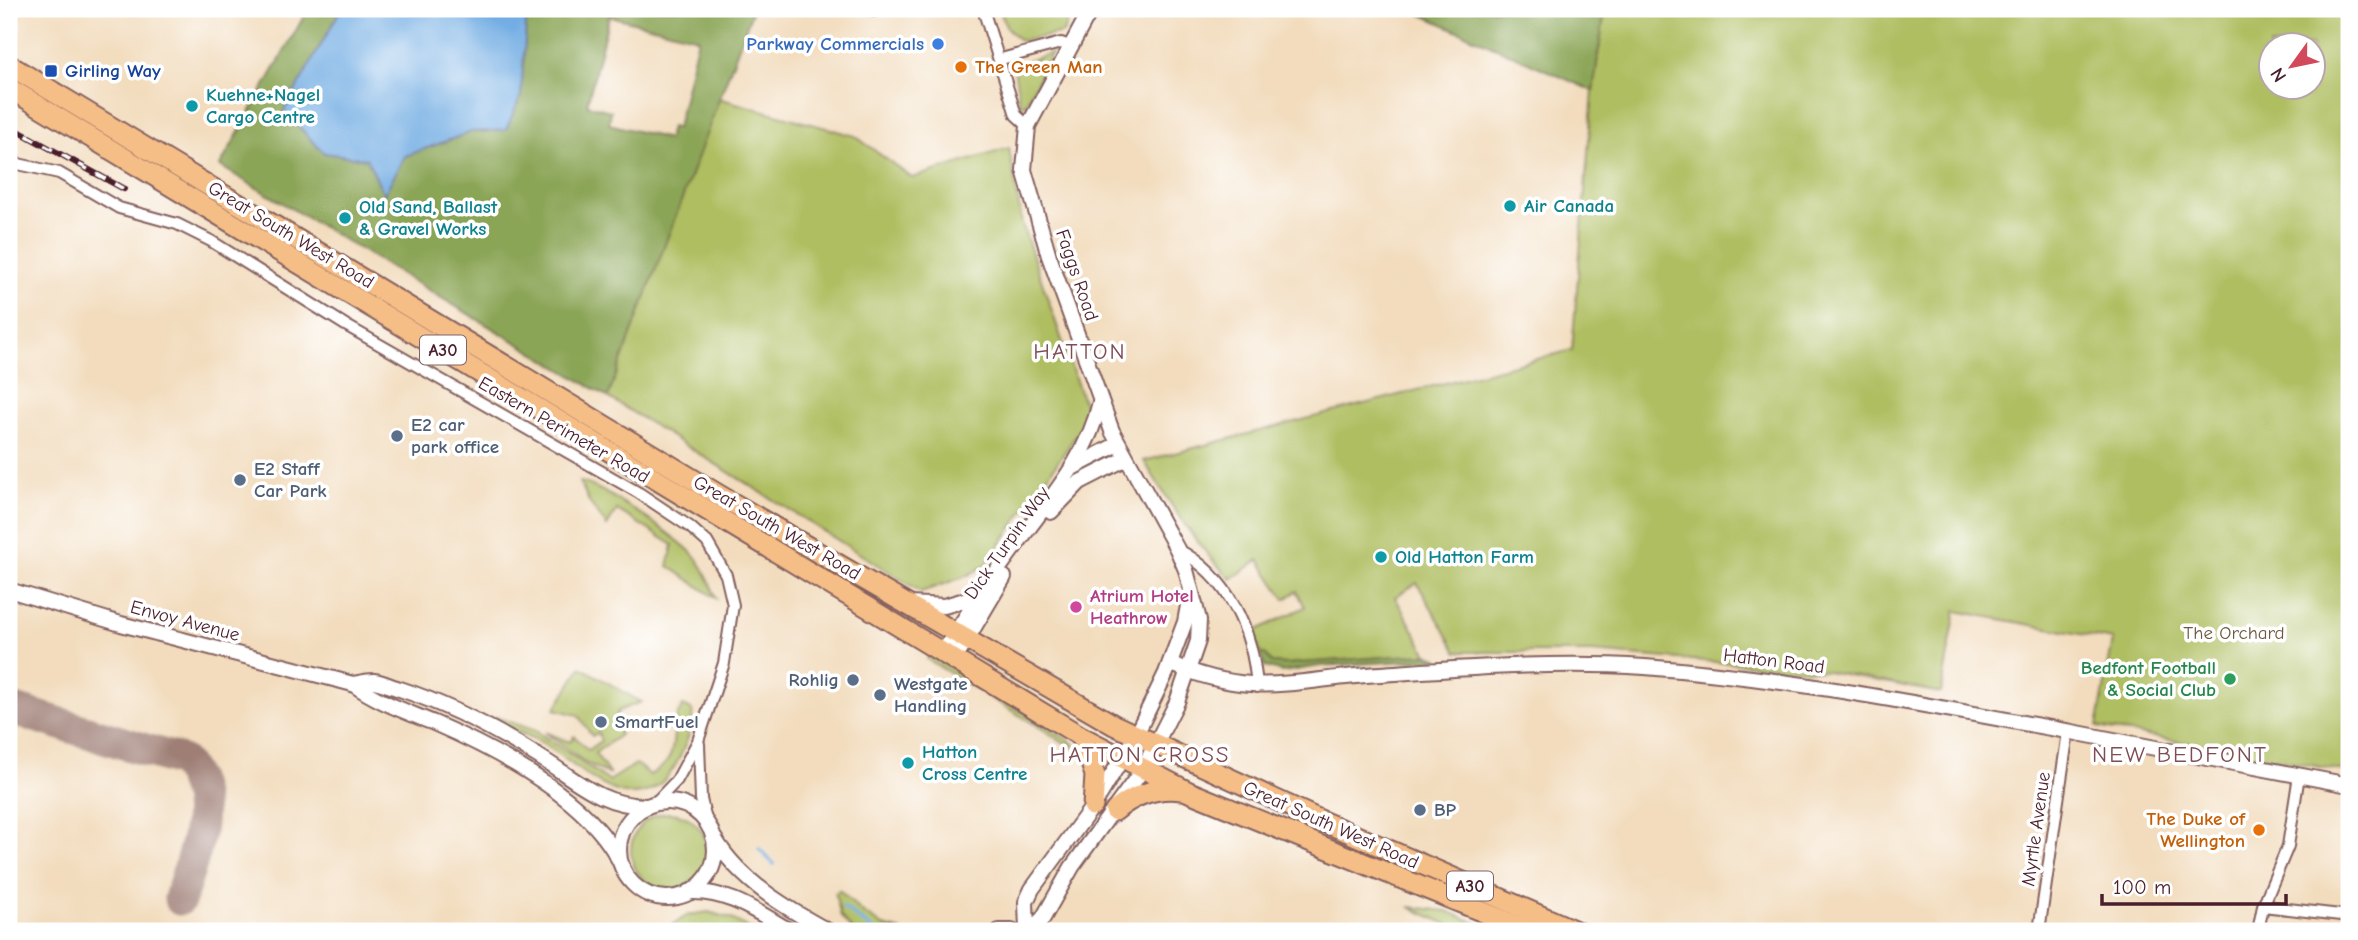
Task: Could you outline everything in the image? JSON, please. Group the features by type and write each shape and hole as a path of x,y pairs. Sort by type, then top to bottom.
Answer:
{"highway":[{"name":"Great South West Road","path":"9,65 719,495 908,604 962,630 1138,730 1155,746 1576,931"},
{"name":"Great South West Road","path":"9,88 710,510 1082,737 1119,764 1139,775 1189,792 1530,931"},
{"path":"1082,737 1095,775 1093,806"},
{"path":"1115,811 1129,800 1153,791 1168,789 1189,792"}],"street":[{"path":"983,9 1001,59 1016,115 1028,126"},
{"name":"Faggs Road","path":"1029,931 1043,918 1072,867 1139,775 1189,671 1198,640 1199,620 1177,549 1125,459 1100,402 1028,190 1024,152 1028,126 1091,9"},
{"path":"1001,59 1061,43 1070,46"},
{"name":"Eastern Perimeter Road","path":"9,162 58,173 119,208 177,224 211,241 318,307 639,493 690,527 707,542 726,575 733,605 724,663 698,741 677,780 650,805"},
{"path":"9,172 27,165"},
{"name":"Dick Turpin Way","path":"962,630 979,596 1073,468 1094,426 1100,402"},
{"path":"1073,468 1118,444"},
{"name":"Dick Turpin Way","path":"962,630 1067,492 1095,472 1125,459"},
{"path":"1177,549 1207,569 1237,606 1252,657 1257,687"},
{"name":"Faggs Road","path":"1029,931 1026,902 1032,889 1093,806 1138,730 1170,663 1185,622 1190,588"},
{"name":"Envoy Avenue","path":"9,590 121,624 352,684 373,699 435,723 524,771 597,826 622,866"},
{"path":"908,604 944,606 979,596"},
{"path":"948,657 962,630"},
{"name":"Hatton Road","path":"1170,663 1189,671 1257,687 1287,686 1329,678 1543,663 1609,665 1808,684 2349,785"},
{"name":"Envoy Avenue","path":"352,684 374,681 445,706 538,756 601,799 626,806 650,805"},
{"name":"Myrtle Avenue","path":"2039,931 2068,732"},
{"name":"Eastern Perimeter Road","path":"698,741 701,799 709,827"},
{"path":"2258,931 2263,906 2288,846 2300,775"},
{"path":"790,931 726,896 689,892 667,898 645,892 634,885 622,866 619,854 622,831 636,812 650,805 676,802 689,807 709,827 725,854 758,887 828,931"},
{"path":"689,892 704,880 713,864 714,844 709,827"},
{"path":"2263,906 2349,916"},
{"path":"999,931 1012,931"}],"green space":[{"path":"308,9 341,9 284,111 324,153 367,159 405,156 471,132 486,132 521,96 527,9 753,9 608,397 220,166","holes":["609,16 698,38 677,128 671,127 668,139 609,124 611,111 587,105"]},
{"path":"999,9 1023,9 1068,21 1063,33 1020,41 1007,28"},
{"path":"1409,9 1605,9 1593,91"},
{"name":"The Orchard","path":"1605,9 2349,9 2349,772 2097,727 2113,640 1956,611 1941,693 1827,671 1592,652 1457,652 1417,583 1395,597 1427,654 1272,663 1265,654 1260,654 1255,631 1305,607 1297,591 1285,599 1259,560 1231,579 1194,537 1144,461 1572,350 1593,91"},
{"path":"1052,53 1025,105 1020,103 1014,69 1016,65"},
{"path":"718,98 855,136 912,178 1009,148 1022,224 1086,410 1085,423 985,566 964,577 921,592 608,397"},
{"path":"580,482 591,485 623,503 689,551 703,568 716,598 668,566 673,545 617,510 607,526 589,502"},
{"path":"1260,654 1265,654 1272,663 1286,664 1427,654 1440,659 1320,666 1283,672 1265,667"},
{"path":"929,655 1075,745 1073,748 927,659"},
{"path":"581,667 641,702 618,711 615,721 620,735 595,753 610,775 583,761 545,732 570,742 574,736 588,750 601,741 598,733 592,736 578,715 555,709"},
{"path":"683,706 692,710 692,716 690,731 681,754 659,785 642,793 624,793 607,787 539,741 494,723 496,717 536,731 609,781 636,764 650,775 661,768 672,751 675,724"},
{"path":"669,813 684,816 696,824 704,836 707,851 704,866 696,878 684,886 669,889 654,886 642,878 634,866 631,851 634,836 642,824 654,816"},
{"path":"839,890 862,912 883,926 902,931 853,931 841,917 835,894"},
{"path":"1409,907 1447,911 1495,931 1462,931"},
{"path":"708,912 730,918 754,931 663,931 688,915"}],"water":[{"path":"341,9 527,9 521,96 506,130 471,132 405,156 384,194 367,159 324,153 284,111"}],"waterway":[{"path":"759,849 774,864"},
{"path":"843,907 875,931"}],"taxiway":[{"path":"9,708 182,761 193,777 201,811 196,846 180,899"}],"railway":[{"path":"9,126 124,189"}],"place":[{"name":"Parkway Commercials","path":"938,44"},
{"name":"The Green Man","path":"961,67"},
{"name":"Girling Way","path":"51,71"},
{"name":"Kuehne+Nagel Cargo Centre","path":"192,106"},
{"name":"Air Canada","path":"1510,206"},
{"name":"Old Sand, Ballast & Gravel Works","path":"345,218"},
{"name":"E2 car park office","path":"397,436"},
{"name":"E2 Staff Car Park","path":"240,480"},
{"name":"Old Hatton Farm","path":"1381,557"},
{"name":"Atrium Hotel Heathrow","path":"1076,607"},
{"name":"Bedfont Football & Social Club","path":"2230,679"},
{"name":"Rohlig","path":"853,680"},
{"name":"Westgate Handling","path":"880,695"},
{"name":"SmartFuel","path":"601,722"},
{"name":"Hatton Cross Centre","path":"908,763"},
{"name":"BP","path":"1420,810"},
{"name":"The Duke of Wellington","path":"2259,830"}],"district":[{"name":"HATTON","path":"1080,351"},
{"name":"HATTON CROSS","path":"1140,754"},
{"name":"NEW BEDFONT","path":"2180,754"}]}
